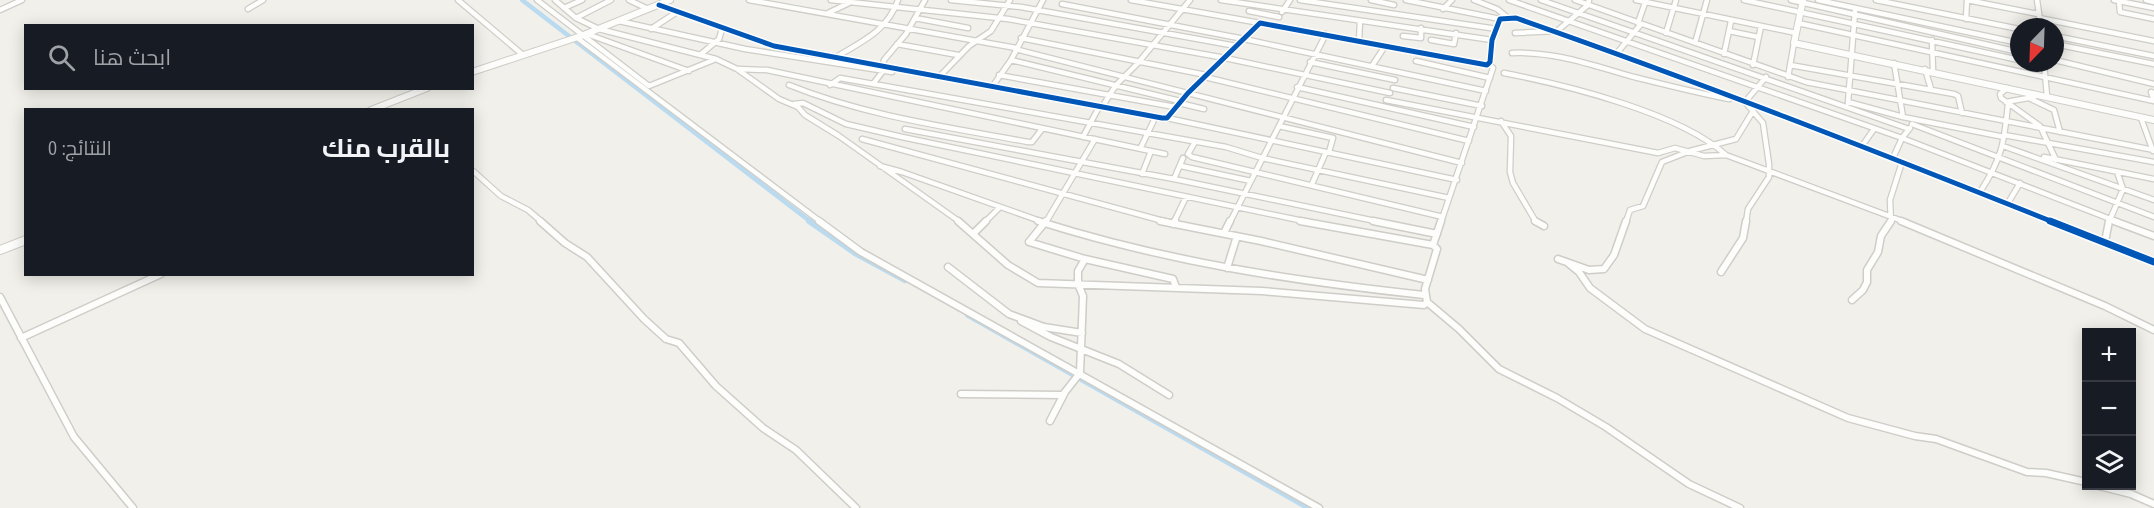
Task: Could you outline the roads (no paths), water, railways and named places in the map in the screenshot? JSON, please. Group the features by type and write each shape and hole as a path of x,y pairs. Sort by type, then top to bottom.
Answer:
{"street":[{"path":"0,9 22,0"},
{"path":"248,9 263,0"},
{"path":"458,0 523,55"},
{"path":"537,0 861,252 1319,508"},
{"path":"555,0 576,18 599,29 716,59 737,69 779,99 794,104 803,104 846,124 1186,197 1433,245 1437,249 1428,280 1426,299 1424,305 1417,306 1295,293 1038,283 1008,265 974,233 839,136 805,115 794,104"},
{"path":"564,8 582,0"},
{"path":"576,18 610,0"},
{"path":"629,0 648,9"},
{"path":"474,71 582,36 670,0"},
{"path":"749,0 976,40 1124,75 1462,163"},
{"path":"831,0 1029,23 1482,106"},
{"path":"835,57 888,24 898,0"},
{"path":"863,92 883,69 884,60 910,27 925,0"},
{"path":"951,0 1008,2 1038,10 1236,46"},
{"path":"992,87 1011,60 1043,0"},
{"path":"1131,0 1489,64 1493,68 1482,106 1433,245"},
{"path":"1083,137 1089,123 1116,85 1138,63 1190,0"},
{"path":"1221,0 1282,12 1421,28 1492,40"},
{"path":"1275,24 1290,0"},
{"path":"1300,0 1497,29"},
{"path":"1371,0 1394,5"},
{"path":"1406,0 1500,19 1507,17 1520,19 1617,53 1862,146 2154,262"},
{"path":"1443,0 1451,1"},
{"path":"1474,0 1497,9 1507,17"},
{"path":"1497,9 1509,0 1902,138 2154,236"},
{"path":"1541,0 1764,78 1912,124 2154,217"},
{"path":"1575,0 1588,2 1640,24 1788,77 1849,92 2154,151"},
{"path":"1636,0 1796,33"},
{"path":"1666,33 1676,0"},
{"path":"1695,43 1707,0"},
{"path":"1744,0 1765,2 2010,58"},
{"path":"1791,0 2010,50"},
{"path":"1818,0 2010,41"},
{"path":"1848,105 1855,14 1850,0"},
{"path":"1876,0 2010,27"},
{"path":"1966,19 1967,0 2154,41"},
{"path":"2037,0 2039,16"},
{"path":"2116,0 2154,8"},
{"path":"2116,0 2120,12 2154,19"},
{"path":"2146,0 2154,2"},
{"path":"1364,9 1378,1"},
{"path":"1443,9 1451,1"},
{"path":"1617,53 1635,33 1640,24 1646,1"},
{"path":"1788,77 1802,1"},
{"path":"939,76 958,55 991,31 1008,2"},
{"path":"1515,33 1557,32 1588,2"},
{"path":"826,13 849,3"},
{"path":"1062,4 1244,39 1486,91"},
{"path":"659,5 774,46 835,57 883,69"},
{"path":"1243,20 1252,6"},
{"path":"1249,11 1279,17"},
{"path":"651,29 677,12"},
{"path":"1932,12 1933,71"},
{"path":"915,18 968,28"},
{"path":"1489,64 1492,40 1500,19"},
{"path":"619,21 745,49 939,76 1155,118 1167,118 1457,180"},
{"path":"1359,41 1360,21"},
{"path":"1724,54 1731,21"},
{"path":"1167,118 1188,93 1260,23"},
{"path":"1798,23 2154,101"},
{"path":"1753,64 1761,26"},
{"path":"1403,36 1421,38 1421,28"},
{"path":"700,55 721,37 722,29"},
{"path":"1729,31 1758,38"},
{"path":"1431,40 1454,44 1456,33"},
{"path":"1224,233 1326,34"},
{"path":"582,36 651,86 716,59"},
{"path":"582,36 689,71"},
{"path":"1021,38 1205,76 1470,141"},
{"path":"2064,38 2154,56"},
{"path":"1794,43 1925,69 2154,120"},
{"path":"897,44 958,55"},
{"path":"1372,66 1385,46"},
{"path":"2064,46 2154,64"},
{"path":"1512,53 1527,51 1565,56 1643,79 1743,101 1753,111 1763,123 1770,164 1769,177 1748,209 1743,238 1721,272"},
{"path":"1409,75 1420,52"},
{"path":"1011,60 1204,109"},
{"path":"1416,61 1490,78"},
{"path":"1310,62 1395,80"},
{"path":"2064,62 2154,84"},
{"path":"1894,63 1903,117"},
{"path":"1790,65 1957,95 1962,113"},
{"path":"737,69 767,70 1042,129 1141,147 1165,154"},
{"path":"1925,69 1931,89"},
{"path":"1743,101 1770,71"},
{"path":"1383,106 1398,72"},
{"path":"2045,72 2048,96"},
{"path":"1503,73 1541,80 1639,109 1715,146 1726,155 1890,216 2105,306 2154,330"},
{"path":"999,75 1174,108"},
{"path":"830,85 840,78 1149,133 1449,198"},
{"path":"812,94 824,83"},
{"path":"789,84 812,94 916,122 1028,142 1032,142 1042,129"},
{"path":"1297,87 1474,127"},
{"path":"2007,88 2000,94 2007,103 2042,128 2056,160"},
{"path":"388,107 423,90"},
{"path":"2154,93 2151,92 2154,101"},
{"path":"2007,103 2031,99 2037,94"},
{"path":"2031,99 2054,109 2060,132"},
{"path":"1386,100 1649,152 1658,153 1675,148 1704,156 1726,155"},
{"path":"1980,192 1993,172 2003,146 2007,103"},
{"path":"1848,105 1903,117 1912,124 2004,136 2154,162"},
{"path":"1558,260 1597,271 1604,269 1610,264 1630,210 1643,206 1649,189 1659,176 1662,162 1690,151 1738,138 1753,111"},
{"path":"1479,113 1491,119"},
{"path":"1141,147 1155,118"},
{"path":"2141,118 2154,151"},
{"path":"1501,121 1511,136 1510,172 1513,183 1536,222 1544,226"},
{"path":"1893,158 1902,138 1912,124"},
{"path":"1279,126 1332,138 1328,152 1312,184"},
{"path":"905,129 1174,179 1437,234"},
{"path":"1862,146 1874,129"},
{"path":"862,139 1173,224 1224,233 1428,280"},
{"path":"1095,139 1044,223 1029,242 1085,259 1173,279 1176,287"},
{"path":"2104,140 2109,154"},
{"path":"1195,142 1188,154 1190,157 1312,184 1443,217"},
{"path":"2003,146 2154,199"},
{"path":"1142,174 1151,151"},
{"path":"2024,154 2154,179"},
{"path":"1174,179 1183,158"},
{"path":"1852,300 1863,290 1867,282 1867,270 1878,252 1881,236 1891,223 1891,192 1895,188 1895,178 1902,162"},
{"path":"880,166 894,168 917,179 1044,223 1149,254 1426,299 1460,329 1499,369 1557,398 1606,427 1689,484 1740,508"},
{"path":"1181,166 1251,181"},
{"path":"2105,242 2109,219 2123,189 2117,172"},
{"path":"474,173 501,196 528,210 565,243 587,257 644,319 666,339 679,343 716,386 763,428 796,450 856,508"},
{"path":"2008,203 2020,183"},
{"path":"1173,224 1186,197"},
{"path":"974,233 999,208"},
{"path":"1227,268 1237,236"},
{"path":"0,250 24,241"},
{"path":"1050,421 1063,395 1080,373 1083,296 1078,284 1078,271 1085,259"},
{"path":"1568,263 1579,272 1590,288 1645,329 1848,418 1946,442 2026,472 2046,473 2082,481"},
{"path":"948,267 975,286 986,298 1046,337 1102,356 1141,376 1169,395"},
{"path":"21,338 157,276"},
{"path":"0,297 74,437 133,508"},
{"path":"1021,321 1059,331 1082,333"},
{"path":"961,394 1063,395"},
{"path":"2116,490 2132,494 2154,504"}],"waterway":[{"path":"522,0 811,222"},
{"path":"809,221 855,253 905,280"},
{"path":"968,315 1309,508"}]}
